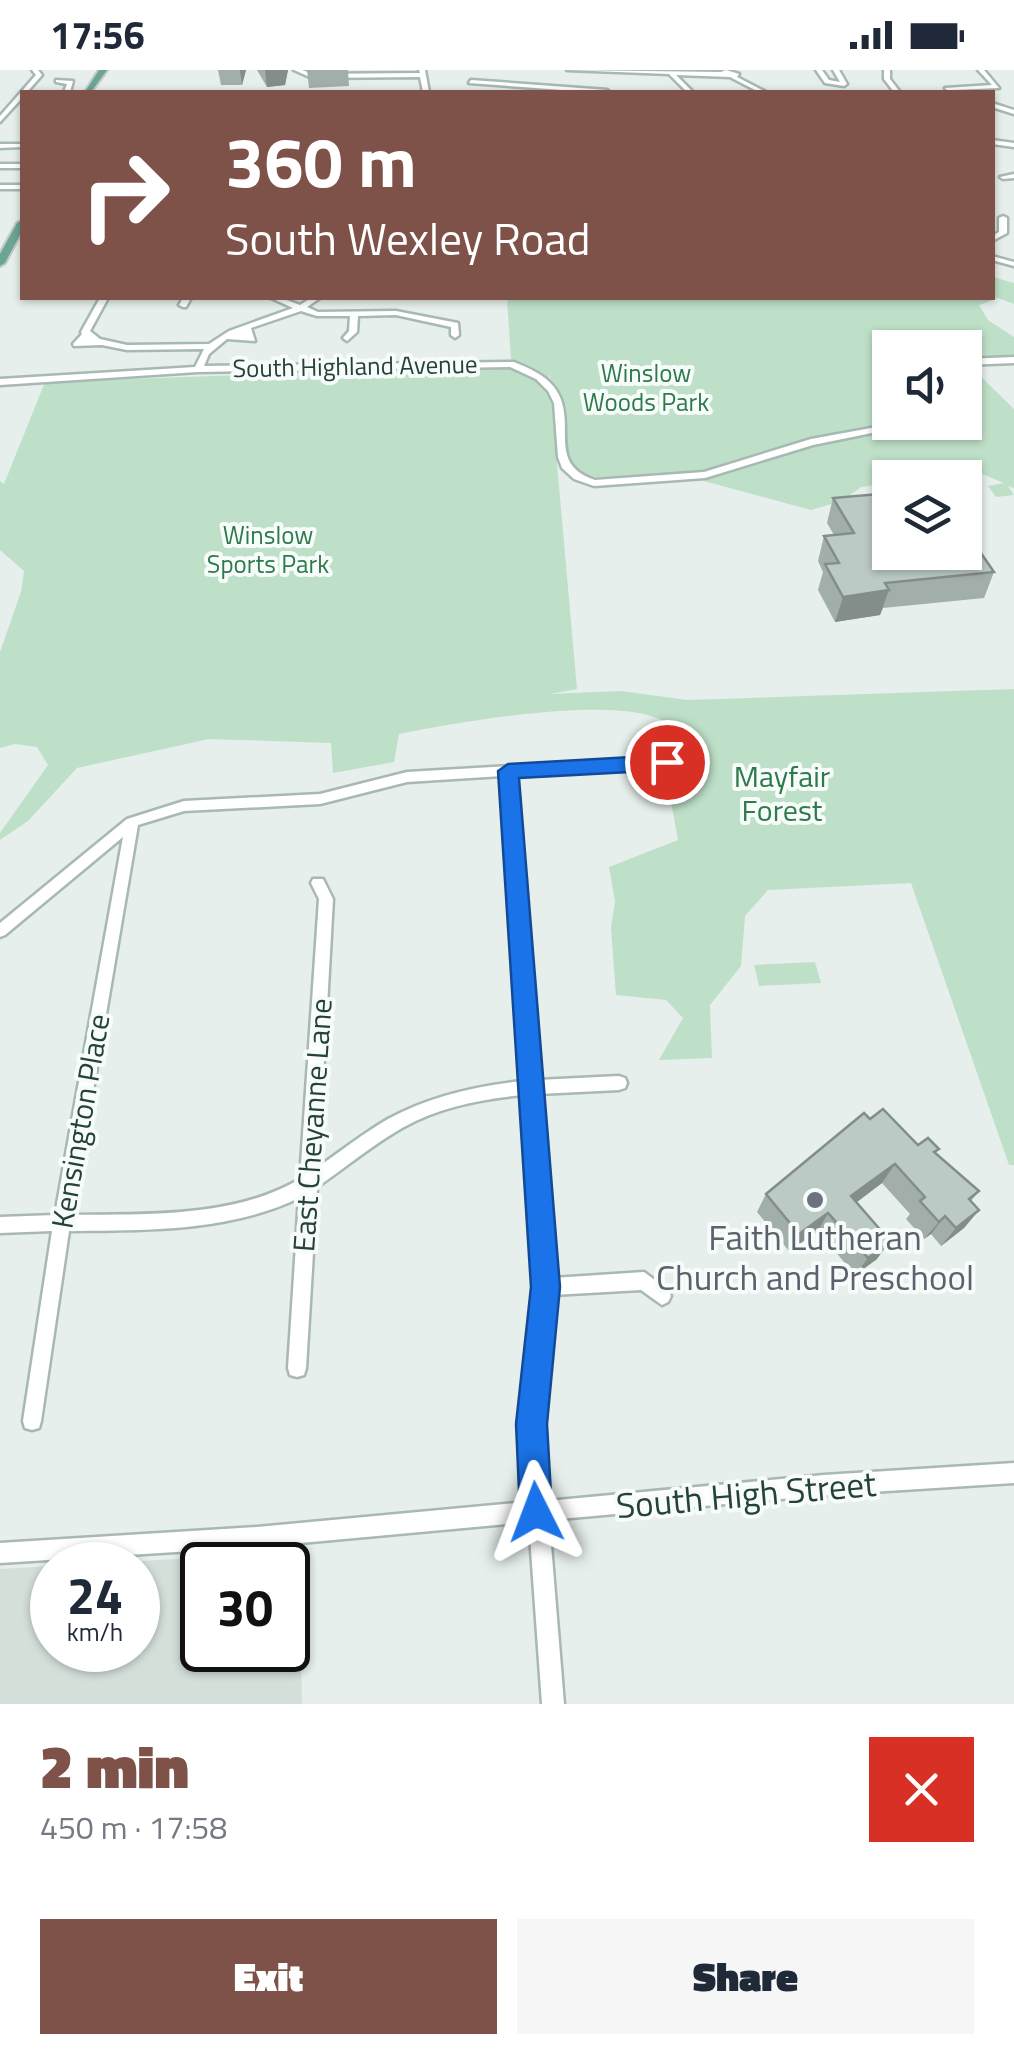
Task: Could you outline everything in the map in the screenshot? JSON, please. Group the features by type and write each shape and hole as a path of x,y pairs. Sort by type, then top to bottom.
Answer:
{"main road":[{"path":"0,263 20,227"}],"street":[{"path":"22,90 39,76 34,70"},
{"path":"298,70 312,76 422,72"},
{"path":"508,82 519,70"},
{"path":"570,70 732,73 760,90"},
{"path":"819,70 827,82 844,84 836,70"},
{"path":"950,90 997,87 981,70"},
{"path":"668,71 688,90"},
{"path":"372,87 373,76"},
{"path":"58,81 71,82 68,90"},
{"path":"471,82 587,90"},
{"path":"0,120 20,94"},
{"path":"0,110 20,109"},
{"path":"0,146 20,146"},
{"path":"1003,177 1014,176"},
{"path":"995,237 1003,232 1004,218"},
{"path":"103,300 85,324 86,334 77,344 177,342 210,347"},
{"path":"290,300 300,309 317,314 416,316 455,325 455,335"},
{"path":"198,369 210,347 226,336 252,339 247,328 300,309 313,300"},
{"path":"347,338 353,332 354,313"},
{"path":"982,361 1014,360"},
{"name":"South Highland Avenue","path":"0,382 198,369 511,364 540,377 556,394 565,469 576,480 594,483 706,475 811,442 872,431"},
{"path":"0,931 132,822 184,806 320,799 407,777 667,762"},
{"path":"508,771 545,1287 531,1424 553,1704"},
{"name":"Kensington Place","path":"32,1421 62,1221 132,822"},
{"name":"East Cheyanne Lane","path":"297,1368 326,899 318,883"},
{"path":"0,1225 214,1215 283,1197 398,1122 452,1098 619,1083"},
{"path":"545,1287 644,1281 662,1296"},
{"name":"South High Street","path":"0,1552 257,1537 1014,1472"}],"shaded area":[{"path":"180,1559 180,1672 301,1672 302,1704 0,1704 0,1569 30,1567 30,1672 160,1672 160,1560"}],"green space":[{"path":"995,278 1014,283 1014,304 995,299"},
{"path":"507,300 993,300 979,305 988,320 1014,337 1014,357 982,357 982,330 872,330 872,440 982,440 982,378 1014,409 1014,488 1008,486 1014,495 996,497 988,486 1004,483 982,474 982,460 872,460 872,485 861,487 842,501 811,510 704,481 720,473 576,478 549,374 577,689 549,694 621,691 687,700 1014,689 1014,1165 1009,1165 911,883 768,890 745,916 741,966 710,1005 712,1058 659,1060 683,1018 666,1000 616,995 611,928 615,901 609,867 678,840 668,785 689,761 674,730 651,716 621,711 540,712 423,729 399,734 394,762 333,773 331,743 209,739 77,768 28,821 0,840 0,833 48,765 37,747 15,744 0,748 0,652 21,592 24,571 0,550 0,481 4,484 45,382 525,365 511,359"},
{"path":"815,962 821,983 759,986 754,965"}],"building":[{"path":"872,495 872,570 982,570 982,555 994,572 885,583 889,590 843,597 825,564 839,563 824,536 854,533 833,498"},
{"path":"883,1109 918,1145 928,1138 939,1149 934,1152 979,1191 969,1199 979,1210 956,1228 945,1216 939,1222 920,1201 925,1197 895,1164 851,1196 890,1241 868,1258 828,1213 799,1234 766,1194 864,1113 870,1119"}],"place":[{"name":"Faith Lutheran Church and Preschool","path":"815,1200"}],"route":[{"path":"536,1512 531,1424 545,1287 508,771 667,762"}],"park label":[{"name":"Winslow Woods Park","path":"646,388"},
{"name":"Winslow Sports Park","path":"268,550"},
{"name":"Mayfair Forest","path":"782,793"}]}
